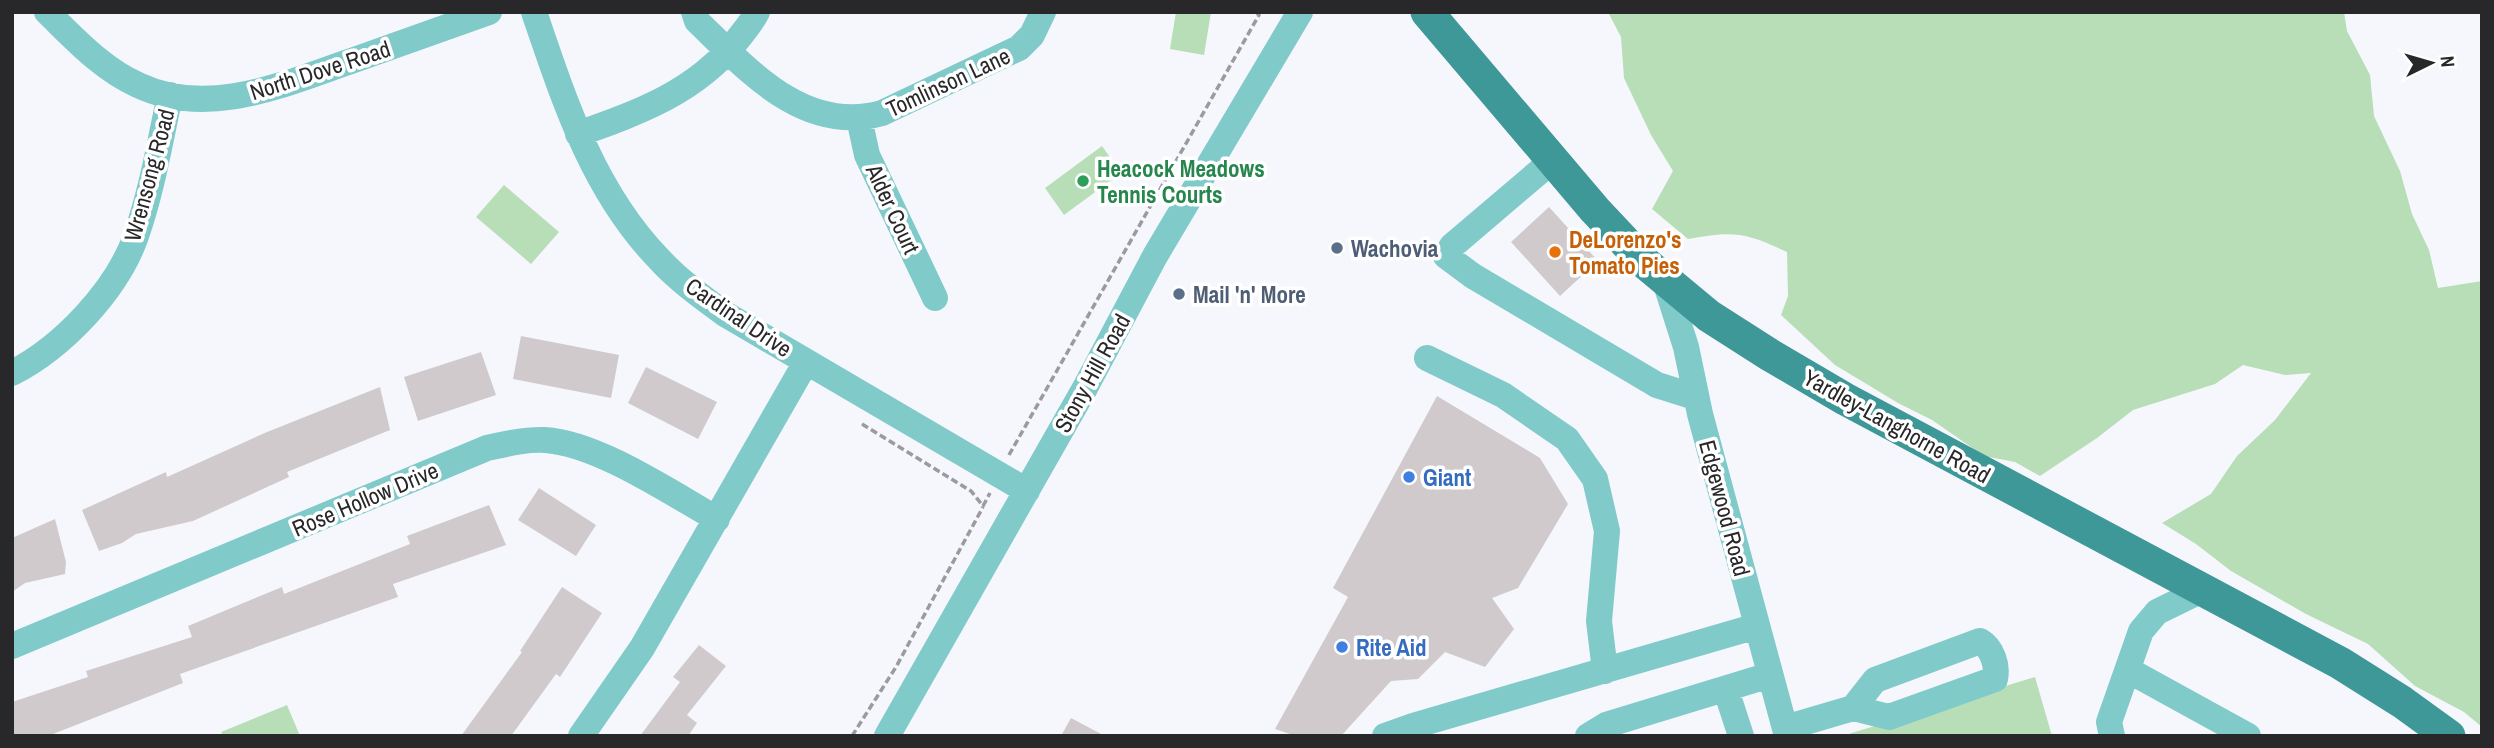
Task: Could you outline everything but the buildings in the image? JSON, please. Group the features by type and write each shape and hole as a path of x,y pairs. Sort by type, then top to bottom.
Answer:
{"main road":[{"name":"Yardley-Langhorne Road","path":"1427,12 1603,218 1665,281 1709,316 1845,399 2340,663 2449,736"}],"street":[{"name":"North Dove Road","path":"47,12 88,52 114,72 139,86 170,95 209,98 260,93 489,12"},
{"name":"Cardinal Drive","path":"534,12 578,134 608,193 637,235 659,259 725,314 1027,491"},
{"name":"Tomlinson Lane","path":"694,12 697,20 728,51 772,89 812,112 859,118 882,113 1019,48 1032,35 1043,12"},
{"path":"578,134 618,120 680,91 703,76 728,51 757,12"},
{"name":"Stony Hill Road","path":"887,736 1027,491 1162,245 1300,12"},
{"name":"Wrensong Road","path":"12,373 48,350 78,323 125,260 147,201 170,95"},
{"name":"Alder Court","path":"859,118 867,155 935,298"},
{"path":"1553,160 1452,246 1446,256 1473,276 1657,385 1695,397"},
{"name":"Edgewood Road","path":"1665,281 1686,347 1695,397 1786,732"},
{"path":"1427,358 1503,395 1567,439 1595,479 1606,531 1599,621 1605,671"},
{"path":"581,736 642,648 806,362"},
{"name":"Rose Hollow Drive","path":"12,646 486,448 523,440 547,440 573,445 607,458 717,519"},
{"path":"2112,736 2109,722 2141,631 2157,612 2204,589"},
{"path":"1385,736 1756,626"},
{"path":"1786,732 1853,708 1875,680 1980,641 1987,646 1997,669 1995,679 1889,717 1853,708"},
{"path":"2128,670 2248,736"},
{"path":"1588,736 1606,725 1770,675"},
{"path":"1726,690 1741,736"}],"path":[{"path":"852,736 896,667 999,474 1259,15 1256,12"},
{"path":"862,424 971,491 983,506"}],"green space":[{"path":"1176,12 1211,12 1204,55 1170,49"},
{"path":"1608,12 2344,12 2347,31 2370,75 2374,116 2400,171 2412,214 2429,250 2438,288 2482,281 2482,727 2464,712 2415,686 2368,644 2306,614 2231,571 2196,544 2162,523 2211,494 2237,456 2275,420 2311,373 2285,375 2243,365 2215,384 2133,410 2040,476 2015,462 1984,456 1932,420 1835,365 1781,315 1788,296 1787,252 1760,240 1739,235 1688,239 1652,209 1673,171 1651,135 1624,78 1621,37"},
{"name":"Heacock Meadows Tennis Courts","path":"1102,146 1121,173 1064,215 1045,188"},
{"path":"504,185 559,232 531,264 476,217"},
{"path":"2035,677 2052,736 1842,736"},
{"path":"287,705 300,736 223,736 221,732"}],"place":[{"name":"Heacock Meadows Tennis Courts","path":"1083,181"},
{"name":"Wachovia","path":"1337,248"},
{"name":"DeLorenzo's Tomato Pies","path":"1555,252"},
{"name":"Mail 'n' More","path":"1179,294"},
{"name":"Giant","path":"1409,477"},
{"name":"Rite Aid","path":"1342,647"}]}
